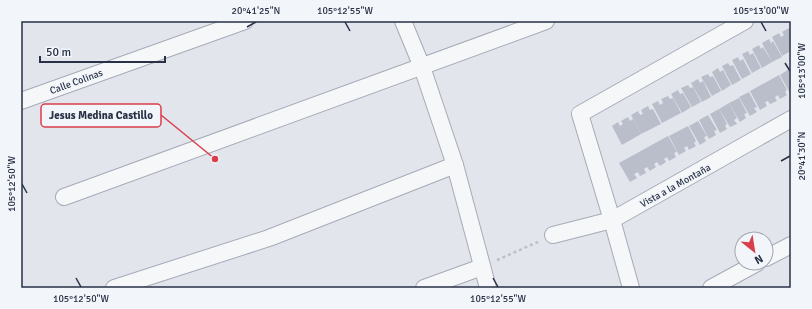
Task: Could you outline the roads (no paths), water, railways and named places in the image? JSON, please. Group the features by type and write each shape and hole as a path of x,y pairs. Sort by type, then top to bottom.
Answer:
{"street":[{"name":"Calle Colinas","path":"21,101 245,21"},
{"path":"404,21 422,67 455,165 488,288"},
{"path":"64,197 546,21"},
{"path":"631,288 580,114 745,21"},
{"name":"Vista a la Montaña","path":"553,236 612,220 791,119"},
{"path":"114,288 269,238 455,165"},
{"path":"774,254 791,245"},
{"path":"424,288 482,267"},
{"path":"711,288 742,271"}],"place":[{"name":"Jesus Medina Castillo","path":"215,159"}]}
